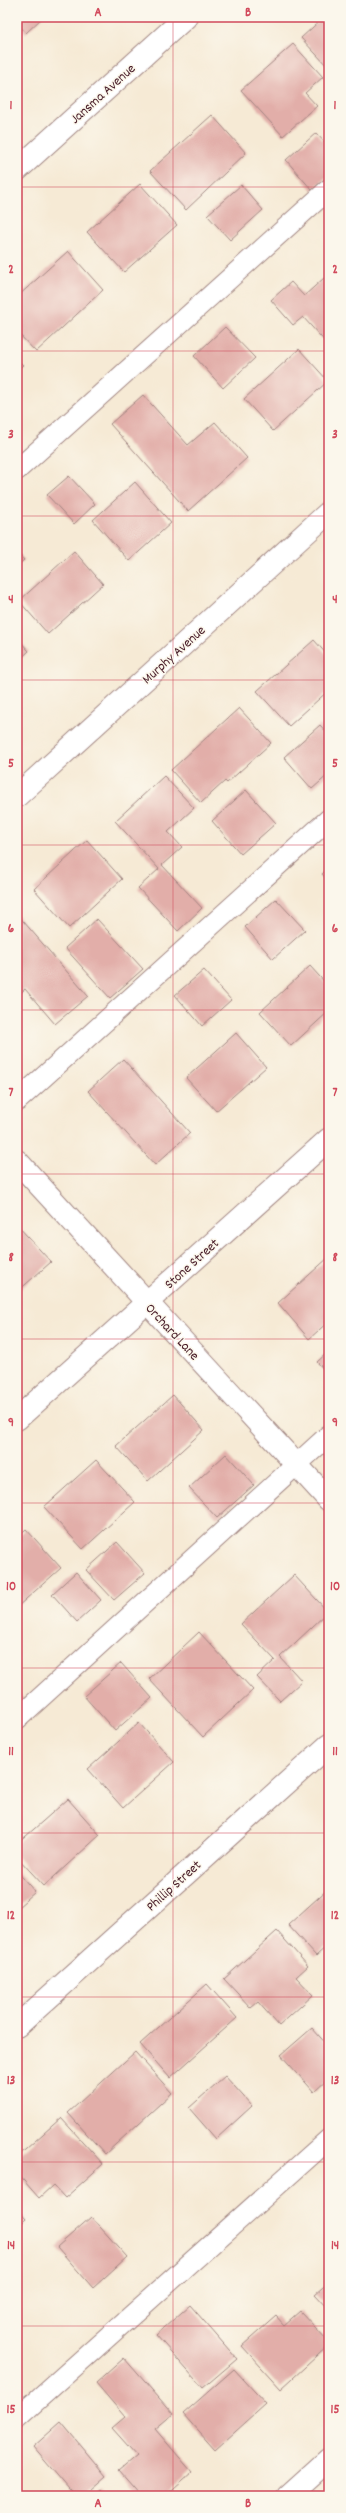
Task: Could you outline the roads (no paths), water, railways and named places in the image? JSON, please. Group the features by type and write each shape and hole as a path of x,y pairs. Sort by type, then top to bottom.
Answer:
{"street":[{"name":"Jansma Avenue","path":"17,170 186,17"},
{"name":"Murphy Avenue","path":"17,796 329,512"},
{"name":"Stone Street","path":"17,1418 329,1139"},
{"name":"Orchard Lane","path":"17,1162 329,1500"},
{"name":"Phillip Street","path":"17,2026 329,1745"},
{"path":"288,2496 329,2459"}],"lane":[{"path":"17,470 329,189"},
{"path":"17,1101 329,819"},
{"path":"17,1719 329,1435"},
{"path":"17,2418 329,2139"}]}
